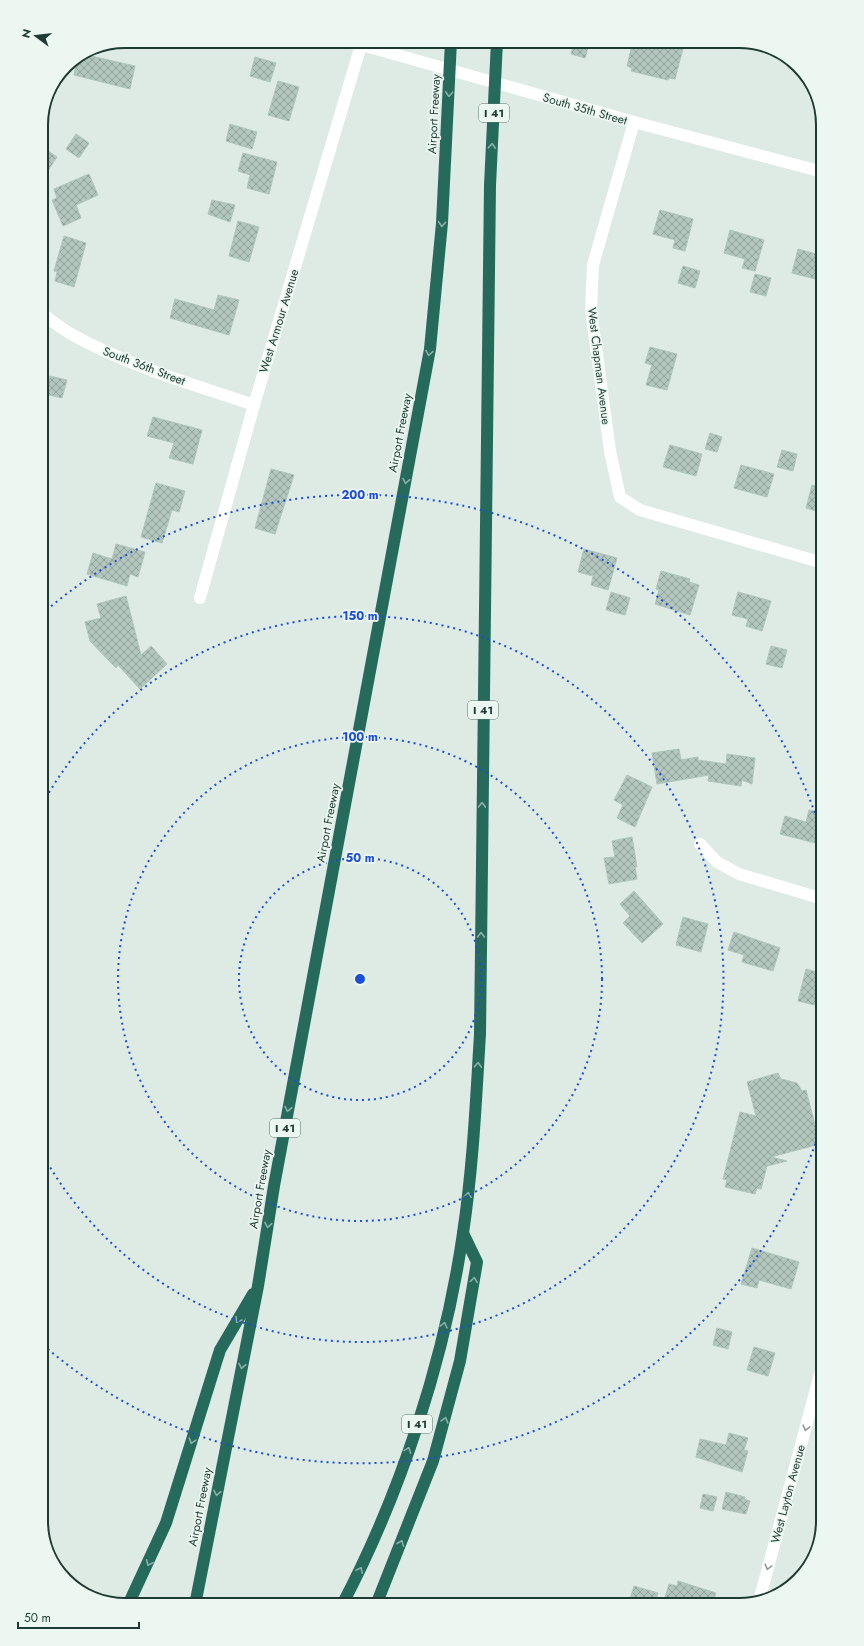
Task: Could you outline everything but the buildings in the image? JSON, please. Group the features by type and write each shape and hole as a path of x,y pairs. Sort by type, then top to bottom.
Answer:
{"highway":[{"name":"Airport Freeway","path":"196,1598 258,1286 274,1186 430,349 442,223 451,48"},
{"name":"I 41","path":"345,1598 374,1539 411,1444 432,1374 448,1309 463,1233 472,1158 480,1034 490,185 497,48"},
{"path":"379,1598 433,1461 460,1361 477,1262 463,1233"},
{"path":"131,1598 166,1523 220,1350 258,1286"}],"street":[{"name":"West Armour Avenue","path":"200,598 254,405 360,48"},
{"name":"South 35th Street","path":"371,48 553,100 816,170"},
{"name":"West Chapman Avenue","path":"634,122 593,265 591,310 610,451 620,497 640,510 816,561"},
{"name":"South 36th Street","path":"48,318 70,333 102,350 152,371 254,405"},
{"path":"700,844 717,862 739,874 816,897"},
{"name":"West Layton Avenue","path":"761,1595 816,1389"}]}
